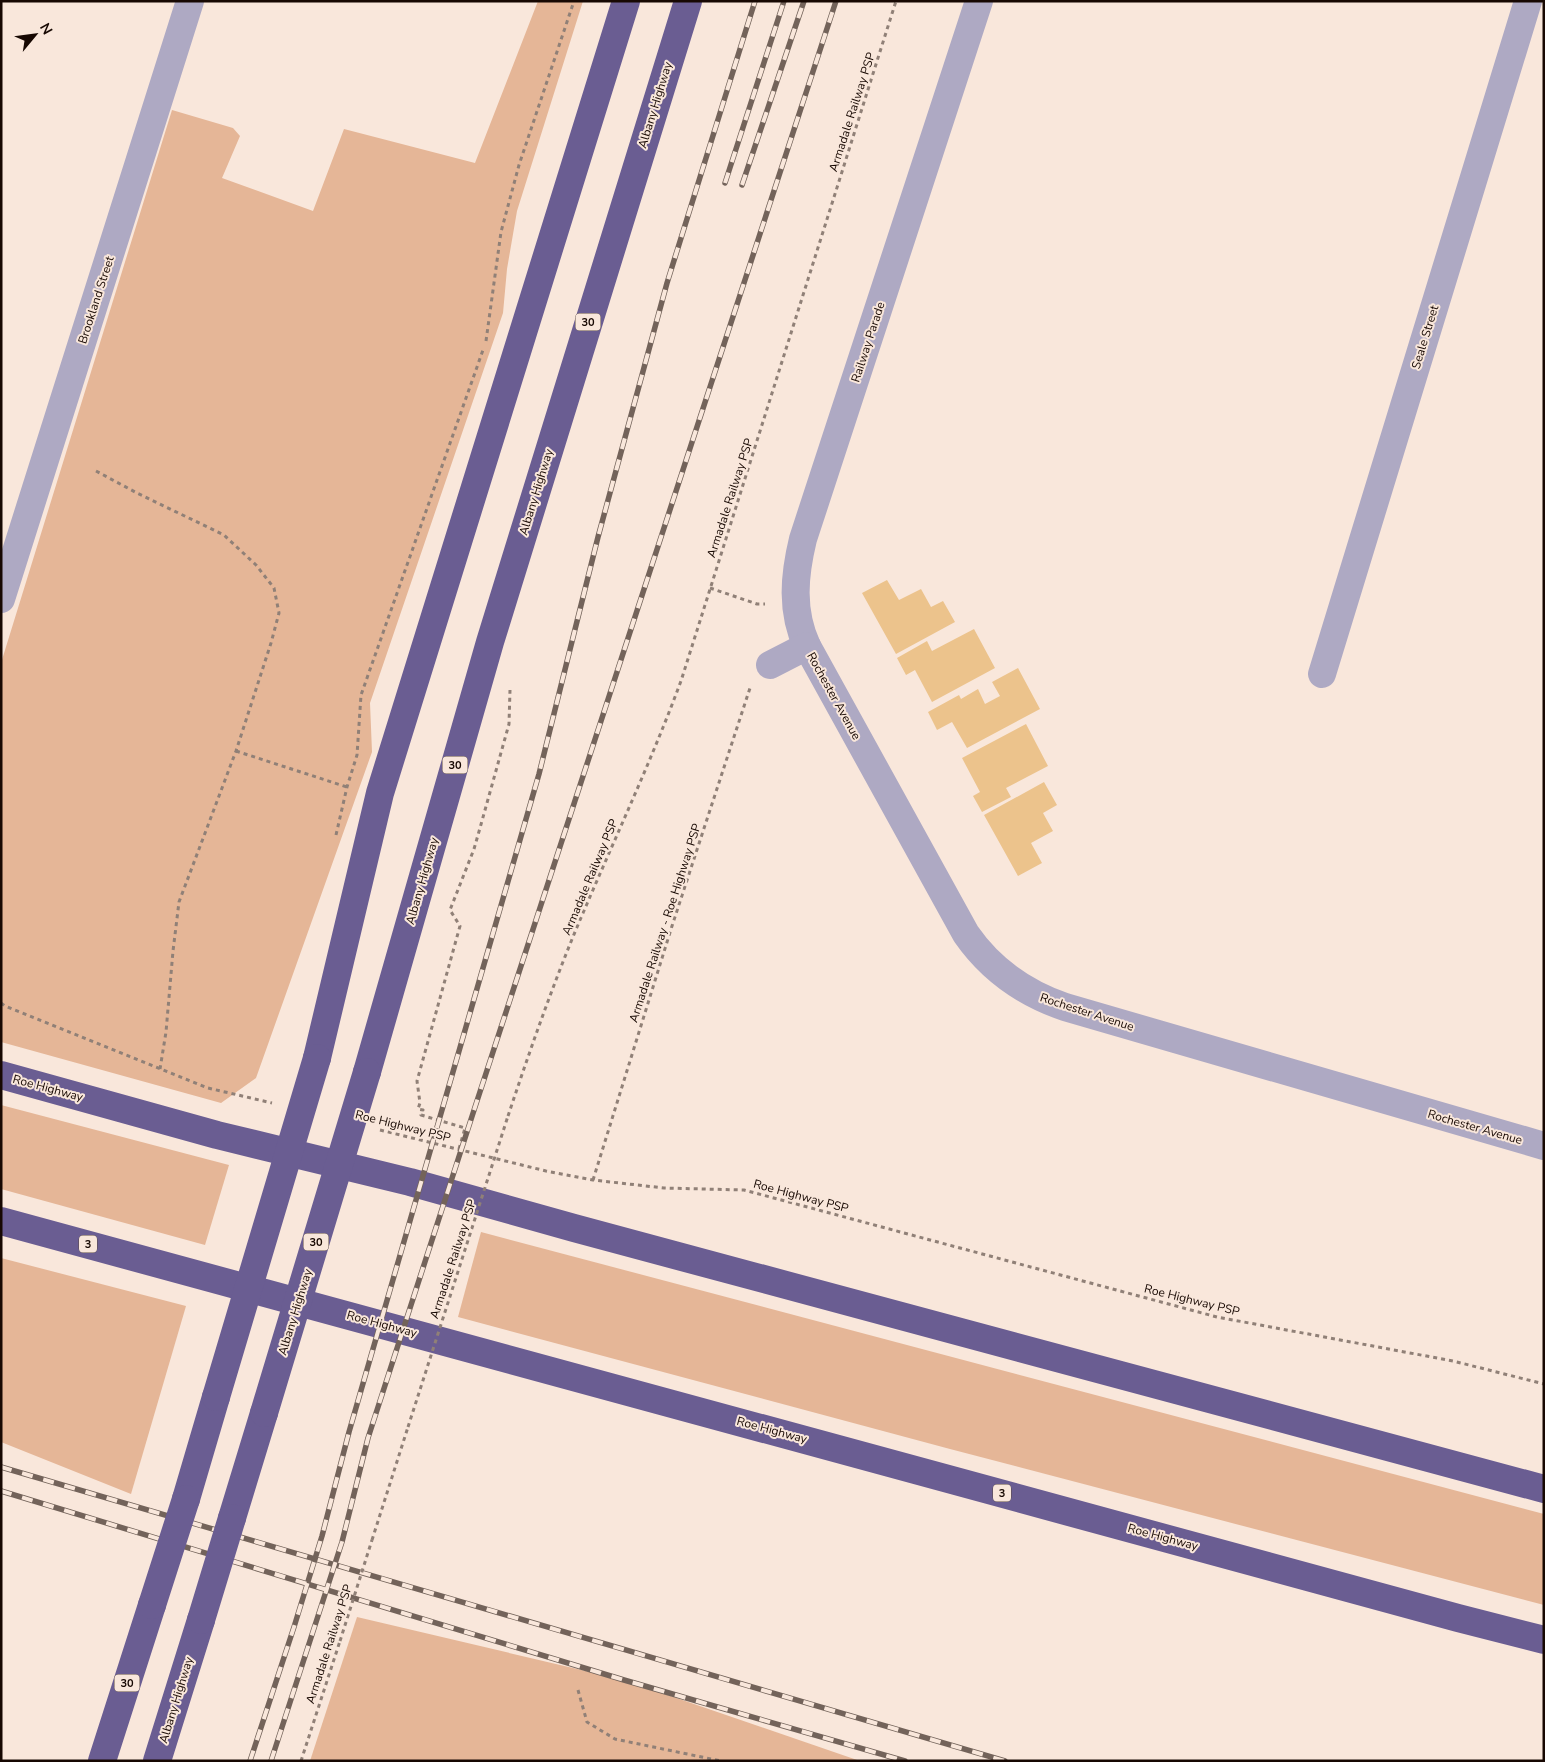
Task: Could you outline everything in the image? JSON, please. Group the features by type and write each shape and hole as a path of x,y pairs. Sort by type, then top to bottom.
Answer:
{"highway":[{"name":"30","path":"102,1761 186,1499 317,1058 380,793 626,1"},
{"name":"Albany Highway","path":"157,1761 367,1072 490,642 688,1"},
{"name":"Roe Highway","path":"1,1075 217,1135 410,1182 564,1226 1544,1489"},
{"name":"Roe Highway","path":"1,1221 1544,1640"}],"street":[{"name":"Brookland Street","path":"1,599 190,1"},
{"name":"Railway Parade","path":"807,646 798,623 795,600 796,570 801,547 980,1"},
{"name":"Seale Street","path":"1322,674 1528,1"},
{"path":"1538,1 1544,3"},
{"path":"762,673 807,646"},
{"name":"Rochester Avenue","path":"807,646 966,934 987,960 1016,984 1034,995 1065,1007 1544,1146"}],"path":[{"path":"336,835 347,787 357,755 361,695 486,341 501,232 519,165 574,1"},
{"name":"Armadale Railway PSP","path":"301,1761 536,1031 560,968 671,709 691,651 896,1"},
{"path":"96,471 224,535 256,565 274,588 278,613 271,643 236,751 179,902 166,1032 160,1069"},
{"path":"710,588 757,604 768,604"},
{"name":"Armadale Railway - Roe Highway PSP","path":"593,1180 672,926 762,673"},
{"path":"236,751 337,783"},
{"path":"1,1003 208,1088 275,1104"},
{"path":"418,1081 420,1103 418,1109 423,1110 422,1115 465,1128 459,1149"},
{"name":"Roe Highway PSP","path":"372,1128 546,1171 593,1180 664,1188 744,1190 1217,1317 1453,1361 1544,1384"},
{"path":"578,1690 587,1722 615,1739 721,1761"}],"shaded area":[{"path":"538,1 583,1 517,211 507,269 503,313 370,703 372,752 256,1078 221,1103 1,1042 1,663 172,110 233,128 240,136 222,178 313,211 344,129 475,163"},
{"path":"1,1105 229,1165 205,1245 1,1189"},
{"path":"481,1232 1544,1514 1544,1605 458,1317"},
{"path":"1,1258 186,1306 131,1494 1,1442"},
{"path":"357,1617 624,1680 860,1761 310,1761"}],"building":[{"path":"887,580 899,600 921,589 931,607 943,601 955,622 896,654 862,593"},
{"path":"974,629 995,668 932,702 915,670 906,675 897,658 927,641 932,651"},
{"path":"1018,668 1040,709 967,748 952,722 937,730 928,712 959,695 961,699 978,689 985,704 1000,696 992,682"},
{"path":"1026,724 1048,766 1006,788 1011,797 982,812 973,796 980,792 962,758"},
{"path":"1044,782 1057,805 1043,813 1053,831 1031,843 1042,863 1018,876 984,815"}],"railway":[{"path":"250,1761 322,1536 349,1432 539,774 598,537 667,283 755,1"},
{"path":"725,183 784,1"},
{"path":"742,185 804,1"},
{"path":"271,1761 342,1542 368,1438 836,1"},
{"path":"1,1467 1005,1761"},
{"path":"1,1491 624,1680 905,1761"}]}
